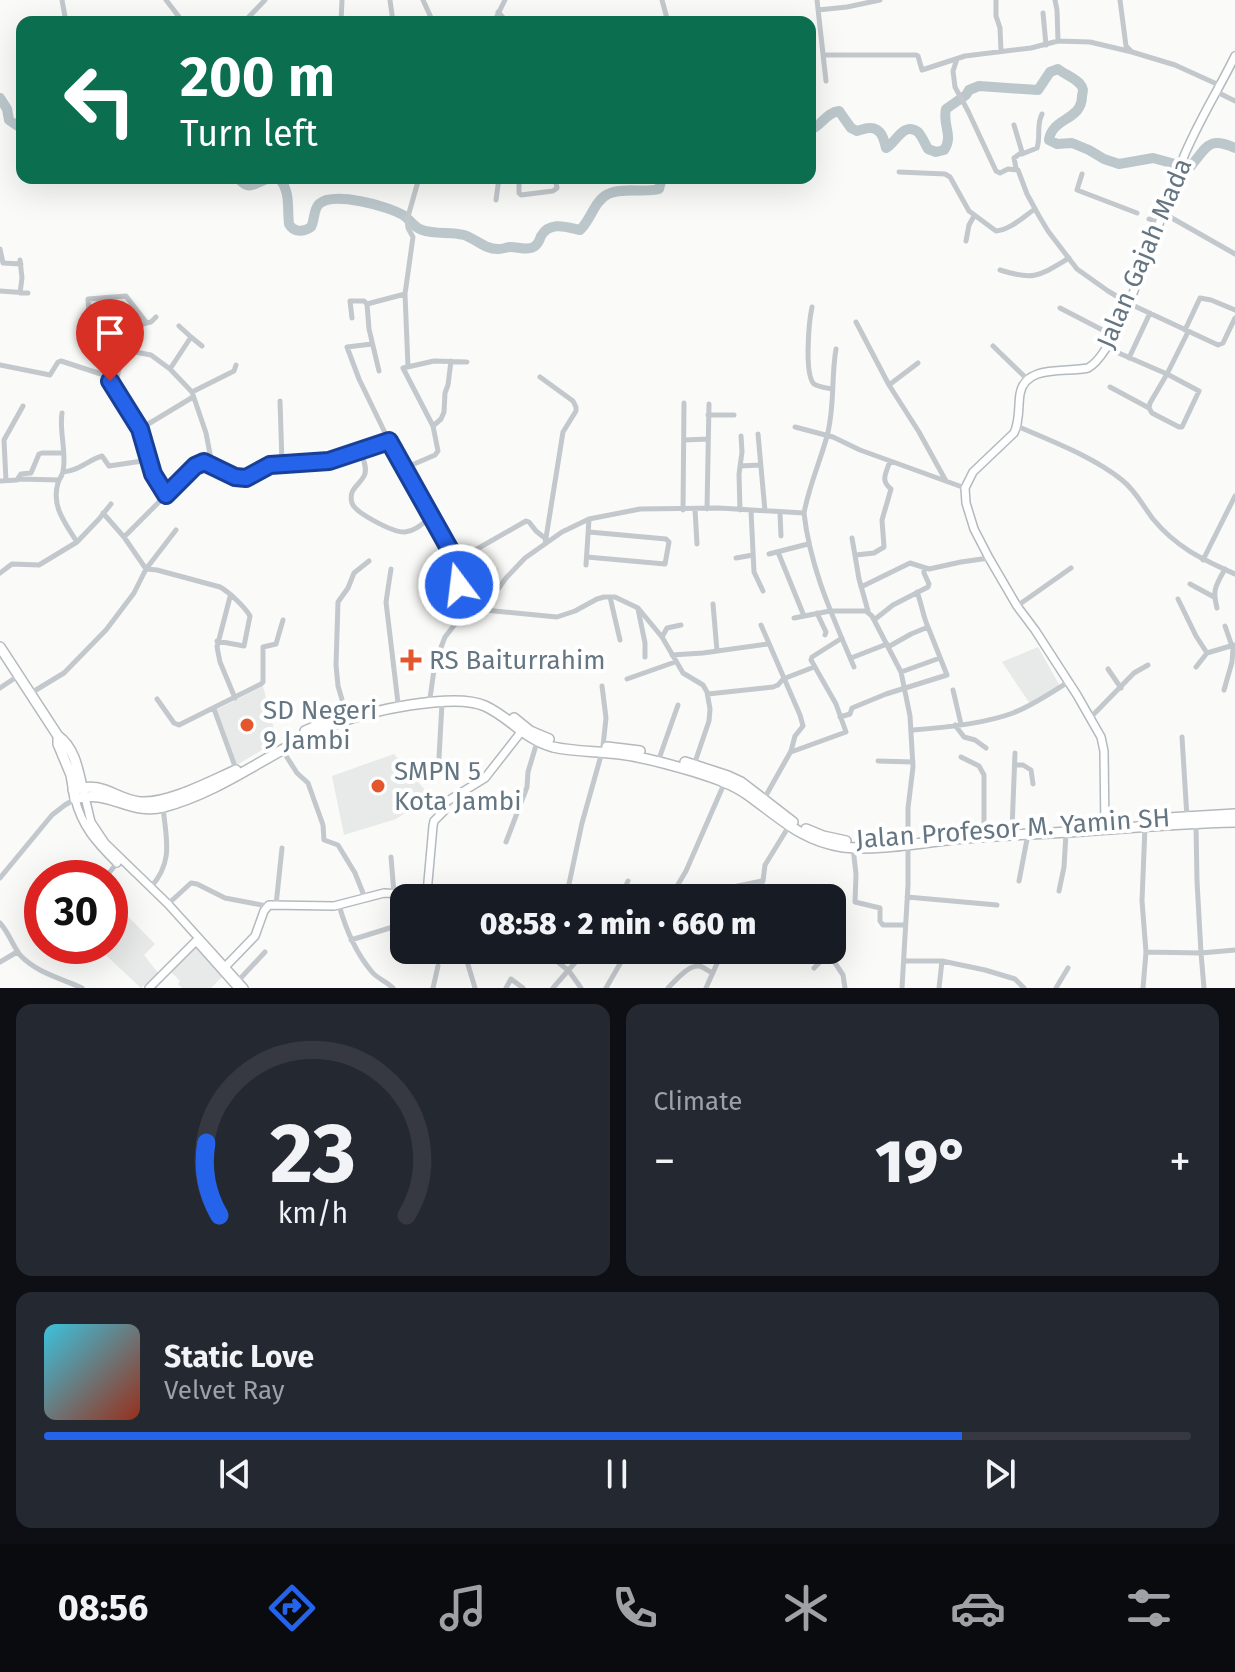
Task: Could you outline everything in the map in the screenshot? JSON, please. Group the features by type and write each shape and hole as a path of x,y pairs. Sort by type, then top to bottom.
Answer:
{"highway":[{"path":"0,647 73,756 79,772 79,793"},
{"name":"Jalan Profesor M. Yamin SH","path":"79,793 108,797 123,805 163,807 216,787 346,713 430,698 464,696 485,700 539,736 642,757 727,779 789,826 821,842 853,847 1012,829 1145,825 1235,814"},
{"name":"Jalan Profesor M. Yamin SH","path":"79,793 96,787 125,799 148,802 164,800 236,770 316,725 370,713 468,701 496,712 537,742 560,748 623,748 694,765 764,799 793,822 823,836 854,842 908,841"},
{"name":"Jalan Profesor M. Yamin SH","path":"966,835 1066,832 1190,820 1235,822"}],"main road":[{"name":"Jalan Gajah Mada","path":"1027,379 1049,372 1088,368 1104,354 1128,303 1183,158 1235,56"},
{"path":"1027,379 1021,392 1017,426 1010,438 973,472 965,488 966,503 978,538 989,558 1101,737 1105,826"},
{"path":"429,884 434,821 444,811 446,802 485,778 521,732"},
{"path":"79,793 80,817 90,834 114,860"},
{"path":"79,793 97,833 168,904 244,988"},
{"path":"128,872 198,939"},
{"path":"224,968 255,936 271,905 339,905 390,893"},
{"path":"149,988 198,939"}],"street":[{"path":"166,0 178,16"},
{"path":"250,16 265,0"},
{"path":"496,16 505,0"},
{"path":"817,0 826,81"},
{"path":"818,10 880,0"},
{"path":"996,0 1001,51"},
{"path":"1055,0 1058,41"},
{"path":"1120,0 1126,46 1132,52"},
{"path":"498,12 502,16"},
{"path":"1043,13 1046,45"},
{"path":"824,55 916,55 922,70 965,56 1031,48 1058,41 1090,42 1175,65 1235,101"},
{"path":"957,59 953,75 958,94 996,171 1000,173 1016,168"},
{"path":"1042,114 1037,148 1014,158 1016,168 1048,231 1077,269 1128,303 1220,345 1235,318"},
{"path":"1014,125 1022,154"},
{"path":"899,172 945,174 953,181 969,211 996,231 1035,209"},
{"path":"1082,174 1077,190 1137,213"},
{"path":"408,367 405,294 413,237 407,220 417,184"},
{"path":"496,200 498,184"},
{"path":"519,184 519,195 553,191 556,184"},
{"path":"1163,213 1235,254"},
{"path":"966,241 974,216"},
{"path":"1149,219 1160,223"},
{"path":"0,249 3,263 20,262 26,279 20,293"},
{"path":"1000,270 1032,277 1069,258"},
{"path":"0,291 28,293"},
{"path":"352,318 350,301 364,301 367,304 405,294"},
{"path":"127,339 117,329 90,329 88,299 126,296 146,322"},
{"path":"1149,408 1200,298 1235,310"},
{"path":"367,304 369,329 379,371"},
{"path":"812,307 809,358 812,382 832,389"},
{"path":"1060,308 1114,336"},
{"path":"1129,358 1150,313"},
{"path":"115,387 127,339 156,317"},
{"path":"856,322 946,481"},
{"path":"179,326 202,346"},
{"path":"170,369 191,337"},
{"path":"372,344 347,347 389,441 456,561 459,585 456,623 445,637 435,663 430,698"},
{"path":"993,346 1027,379"},
{"path":"1107,348 1199,391 1184,425 1179,427 1110,387"},
{"path":"836,349 827,435 809,487 804,513 808,544 819,581 854,667"},
{"path":"124,350 151,355 170,369 193,394 211,456 210,460 195,466 124,537"},
{"path":"0,365 50,375 61,361 101,374 115,387 140,429 153,474 166,495"},
{"path":"405,468 438,453 433,426 403,368 434,361 467,362"},
{"path":"433,426 444,412 451,361"},
{"path":"889,385 918,363"},
{"path":"140,429 234,371 236,365"},
{"path":"540,377 573,401 576,407 563,432 546,542"},
{"path":"280,401 282,463"},
{"path":"683,510 684,403"},
{"path":"707,509 709,404"},
{"path":"23,406 3,433 3,481 59,480"},
{"path":"62,413 63,472 59,480 57,506 77,542"},
{"path":"708,415 734,415"},
{"path":"1017,426 1082,456 1125,482 1175,542 1203,560 1235,574"},
{"path":"795,427 827,435 965,488"},
{"path":"758,434 765,511"},
{"path":"740,510 741,436"},
{"path":"684,440 708,439"},
{"path":"204,462 235,477 246,478 267,466 329,461 389,441"},
{"path":"361,452 366,471 353,487 351,499 354,507 401,532 412,531 432,516"},
{"path":"19,479 21,474 32,471 39,454 63,453"},
{"path":"63,472 76,470 102,456 109,466 149,460"},
{"path":"856,555 874,553 884,547 882,520 891,489 884,480 890,461"},
{"path":"740,466 760,465"},
{"path":"1203,560 1235,496"},
{"path":"0,573 12,564 39,565 77,542 111,504"},
{"path":"456,623 471,619 483,610 525,558 562,532 589,519 640,509 719,508 804,513"},
{"path":"695,509 697,544"},
{"path":"751,511 754,572 763,591"},
{"path":"780,512 781,536"},
{"path":"103,513 146,569"},
{"path":"586,565 589,519"},
{"path":"456,561 527,521 546,542"},
{"path":"31,693 64,673 88,649 134,593 146,569 176,530"},
{"path":"587,557 665,564 669,542 666,539 589,532"},
{"path":"852,538 868,612 901,672 913,730 902,988"},
{"path":"769,554 808,544"},
{"path":"778,552 804,616"},
{"path":"736,558 753,555"},
{"path":"861,587 910,563 924,568 989,558"},
{"path":"346,713 336,665 337,605 354,573 369,561"},
{"path":"874,620 893,605 929,586 924,568"},
{"path":"1017,606 1071,568"},
{"path":"146,569 220,587 250,613 244,646 217,641"},
{"path":"391,569 386,602 398,703"},
{"path":"1217,608 1214,590 1225,569"},
{"path":"1190,584 1214,597"},
{"path":"840,717 850,714 852,708 886,694 947,675 917,592"},
{"path":"230,597 217,641 217,654 235,698"},
{"path":"483,610 557,617 597,599 610,597 638,608 662,637 683,673 703,685 708,694 709,721 694,765"},
{"path":"610,597 620,640"},
{"path":"1178,599 1207,653"},
{"path":"713,604 717,651"},
{"path":"638,608 645,657"},
{"path":"794,618 830,611 868,612"},
{"path":"817,613 825,635"},
{"path":"157,699 174,723 179,725 263,682 263,647 276,644 283,620"},
{"path":"662,637 667,628 681,625"},
{"path":"761,625 802,723 764,799"},
{"path":"1224,690 1234,645 1225,626"},
{"path":"851,658 928,627"},
{"path":"790,752 846,730 835,703 814,667 812,657 842,638"},
{"path":"1196,667 1207,653 1234,645"},
{"path":"627,679 674,658 769,647"},
{"path":"901,672 940,658"},
{"path":"1091,717 1134,673 1148,665"},
{"path":"708,694 773,687 783,679 814,667"},
{"path":"1108,669 1121,688"},
{"path":"0,688 19,675"},
{"path":"913,730 1014,712 1068,682"},
{"path":"569,884 602,749 606,718 602,686"},
{"path":"953,690 958,724 964,737 986,748"},
{"path":"439,758 442,702"},
{"path":"660,756 678,705"},
{"path":"214,709 236,770"},
{"path":"1182,737 1204,988"},
{"path":"506,842 527,787 537,742"},
{"path":"282,750 297,773 308,783 323,825 324,840 336,843 355,873 365,898"},
{"path":"1012,829 1015,753"},
{"path":"961,757 978,764 984,775 984,832"},
{"path":"878,761 913,762"},
{"path":"1015,765 1031,770 1033,784"},
{"path":"678,884 727,779"},
{"path":"1,875 52,815 79,793"},
{"path":"151,887 166,864 163,807"},
{"path":"1143,988 1146,952 1142,911 1145,825"},
{"path":"761,884 765,865 789,826"},
{"path":"1059,891 1066,832"},
{"path":"1019,881 1029,834"},
{"path":"853,847 855,902 879,908 883,925 905,925"},
{"path":"168,904 191,883 230,900 271,905 282,848"},
{"path":"391,857 393,884"},
{"path":"748,884 763,881"},
{"path":"907,898 997,905"},
{"path":"339,905 356,950 374,975 393,988"},
{"path":"0,923 14,942 17,952 33,966 82,988"},
{"path":"351,940 390,928"},
{"path":"1146,952 1235,950"},
{"path":"0,962 17,952"},
{"path":"238,984 265,952"},
{"path":"814,968 824,958 831,957 843,975 845,988"},
{"path":"904,961 942,961 985,970 1015,979 1024,988"},
{"path":"939,988 942,961"},
{"path":"468,964 475,988"},
{"path":"560,964 581,988"},
{"path":"553,988 575,964"},
{"path":"606,988 620,964"},
{"path":"706,988 717,964"},
{"path":"433,988 438,966"},
{"path":"668,988 695,966 713,973"},
{"path":"1056,988 1068,968"},
{"path":"506,988 511,979 523,988"},
{"path":"1013,988 1015,979"}],"shaded area":[{"path":"1038,647 1060,686 1030,704 1002,662"},
{"name":"SD Negeri 9 Jambi","path":"263,686 277,741 237,765 216,710"},
{"name":"SMPN 5 Kota Jambi","path":"394,754 431,797 396,819 344,835 332,776"},
{"path":"128,916 155,944 144,955 158,973 141,988 115,964 128,964"},
{"path":"196,946 222,977 211,988 182,988 171,972"}],"waterway":[{"path":"816,126 839,111 851,128 857,131 873,128 879,132 886,148 904,131 913,129 928,149 936,152 944,150 947,145 946,109 969,90 979,86 1038,90 1050,72 1058,69 1078,82 1083,91 1077,110 1051,133 1049,140 1057,144 1072,143 1119,164 1153,158 1186,167 1191,166 1213,143 1235,148"},
{"path":"0,98 9,120 16,125"},
{"path":"245,184 256,184"},
{"path":"283,184 289,224 296,230 311,227 319,204 326,200 348,199 396,211 422,230 464,235 494,249 533,247 549,228 580,230 599,201 608,194 659,189 660,184"}],"place":[{"name":"RS Baiturrahim","path":"411,660"},
{"name":"SD Negeri 9 Jambi","path":"247,725"},
{"name":"SMPN 5 Kota Jambi","path":"378,786"}],"route":[{"path":"110,381 140,429 153,474 166,495 195,466 204,462 235,477 249,478 270,465 329,461 389,441 454,557 459,585"}]}
